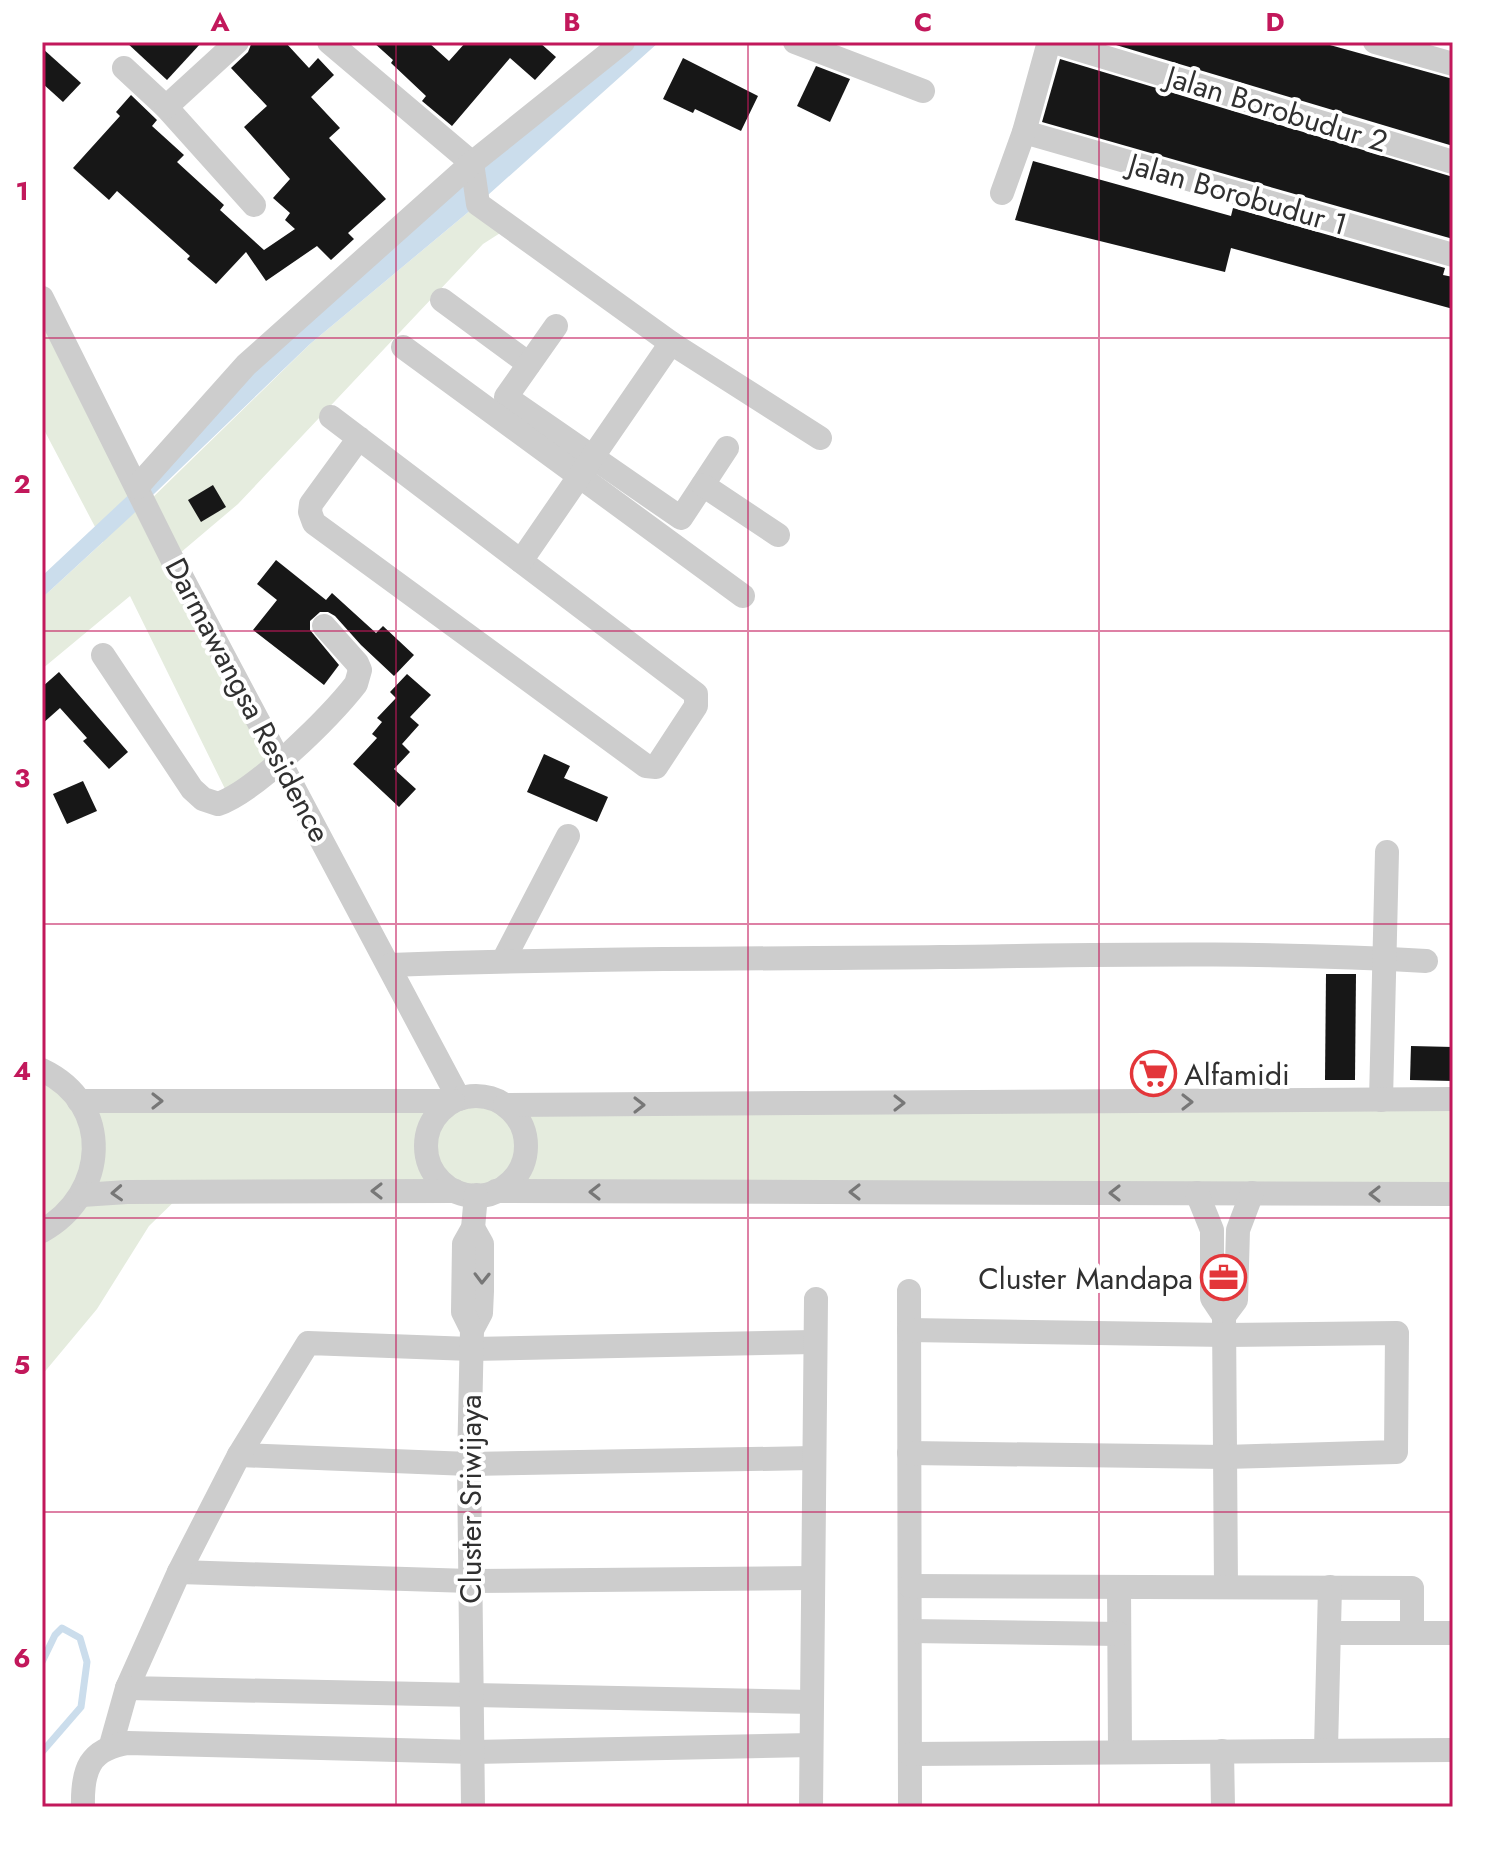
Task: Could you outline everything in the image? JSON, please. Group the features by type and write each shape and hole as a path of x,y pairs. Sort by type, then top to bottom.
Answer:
{"street":[{"path":"166,107 237,42"},
{"path":"329,42 472,163 478,204 671,343 820,438"},
{"path":"137,487 246,365 472,163 623,42"},
{"path":"795,42 923,91"},
{"path":"1002,193 1052,42"},
{"name":"Jalan Borobudur 2","path":"1052,42 1453,162"},
{"path":"1375,42 1453,64"},
{"path":"124,68 166,107 254,205"},
{"name":"Jalan Borobudur 1","path":"1024,132 1453,255"},
{"name":"Darmawangsa Residence","path":"42,298 279,763 390,965 456,1100"},
{"path":"442,300 529,364"},
{"path":"556,326 506,397 743,596"},
{"path":"521,561 671,343"},
{"path":"403,347 586,467 681,518 727,448"},
{"path":"331,417 359,438 696,694 696,706 656,767 646,766 314,523 311,504 359,438"},
{"path":"703,485 778,535"},
{"path":"103,655 197,796 211,803 223,802 279,763 350,692 359,677 357,663 324,626"},
{"path":"503,961 568,836"},
{"path":"1381,1100 1387,852"},
{"path":"390,965 1117,953 1273,954 1426,961"},
{"path":"42,1070 66,1085 79,1101 94,1145 93,1163 82,1195 71,1210 42,1231"},
{"path":"79,1101 456,1100 479,1096 505,1105 1453,1099"},
{"path":"456,1100 443,1108 429,1128 426,1153 436,1175 476,1193 513,1180 521,1168 525,1155 522,1127 505,1105"},
{"path":"82,1195 127,1192 1453,1194"},
{"name":"Cluster Sriwijaya","path":"473,1807 469,1464 471,1339 463,1312 463,1290 464,1244 473,1228 476,1193"},
{"path":"1197,1193 1212,1230 1212,1298 1225,1326"},
{"path":"1226,1587 1225,1326 1236,1300 1238,1230 1252,1193"},
{"path":"1212,1230 1238,1230"},
{"path":"909,1291 910,1807"},
{"path":"811,1807 816,1299"},
{"path":"909,1330 1397,1327 1396,1452 1225,1457 909,1453"},
{"path":"111,1745 127,1688 179,1572 239,1455 308,1343 471,1339 814,1342"},
{"path":"239,1455 469,1464 813,1458"},
{"path":"179,1572 470,1581 813,1578"},
{"path":"910,1586 1412,1588 1412,1633"},
{"path":"1119,1587 1120,1752"},
{"path":"1326,1749 1330,1587"},
{"path":"910,1631 1119,1634"},
{"path":"1329,1633 1453,1633"},
{"path":"127,1688 812,1702"},
{"path":"83,1807 86,1770 96,1755 111,1745 128,1743 473,1752 811,1745"},
{"path":"910,1754 1453,1750"},
{"path":"1222,1751 1223,1807"}],"shaded area":[{"path":"478,204 508,228 483,244 238,504 173,559 277,759 230,799 130,596 42,669 42,598 103,542 42,426 42,298 146,504 310,344"},
{"path":"42,1070 79,1101 459,1099 479,1096 505,1105 1453,1099 1453,1194 184,1192 149,1226 97,1309 42,1375"}],"water":[{"path":"623,42 659,42 478,204 310,344 42,598 42,576 137,487 246,365"}],"building":[{"path":"126,42 202,42 167,80"},
{"path":"252,42 285,42 309,68 318,58 334,75 311,97 340,128 329,138 386,199 348,233 354,239 331,260 317,246 266,281 246,252 216,284 187,259 190,256 117,191 109,200 73,168 120,116 116,112 131,95 157,120 152,126 184,155 177,162 224,205 220,210 264,250 295,229 285,220 290,213 273,198 290,179 244,127 267,106 231,68 248,52"},
{"path":"373,42 428,42 449,61 466,42 539,42 556,57 535,80 510,58 452,126 422,101 426,96"},
{"path":"1106,42 1319,42 1453,79 1453,146"},
{"path":"42,48 81,83 63,102 42,83"},
{"path":"683,58 758,96 741,131 695,109 693,113 663,99"},
{"path":"1060,59 1453,177 1453,239 1042,122"},
{"path":"816,66 850,79 830,122 797,106"},
{"path":"1033,161 1231,216 1233,208 1445,268 1443,275 1453,277 1453,309 1231,248 1225,272 1015,220"},
{"path":"213,485 226,507 201,522 188,500"},
{"path":"276,560 326,600 332,593 376,633 383,626 414,655 394,676 335,616 320,612 310,621 310,630 339,665 324,685 253,630 277,600 257,584"},
{"path":"59,672 128,752 109,769 83,741 87,738 60,708 42,724 42,687"},
{"path":"407,674 431,695 410,717 419,725 402,744 410,752 394,769 416,789 399,807 353,764 377,738 372,734 382,722 377,718 396,698 390,692"},
{"path":"544,754 570,766 564,778 608,797 597,822 527,792"},
{"path":"83,781 97,811 67,824 53,794"},
{"path":"1326,974 1356,974 1355,1080 1325,1080"},
{"path":"1411,1046 1453,1047 1453,1081 1410,1080"}],"waterway":[{"path":"42,1662 55,1635 62,1628 80,1638 87,1662 81,1707 42,1752"}],"place":[{"name":"Alfamidi","path":"1153,1074"},
{"name":"Cluster Mandapa","path":"1224,1278"}]}
